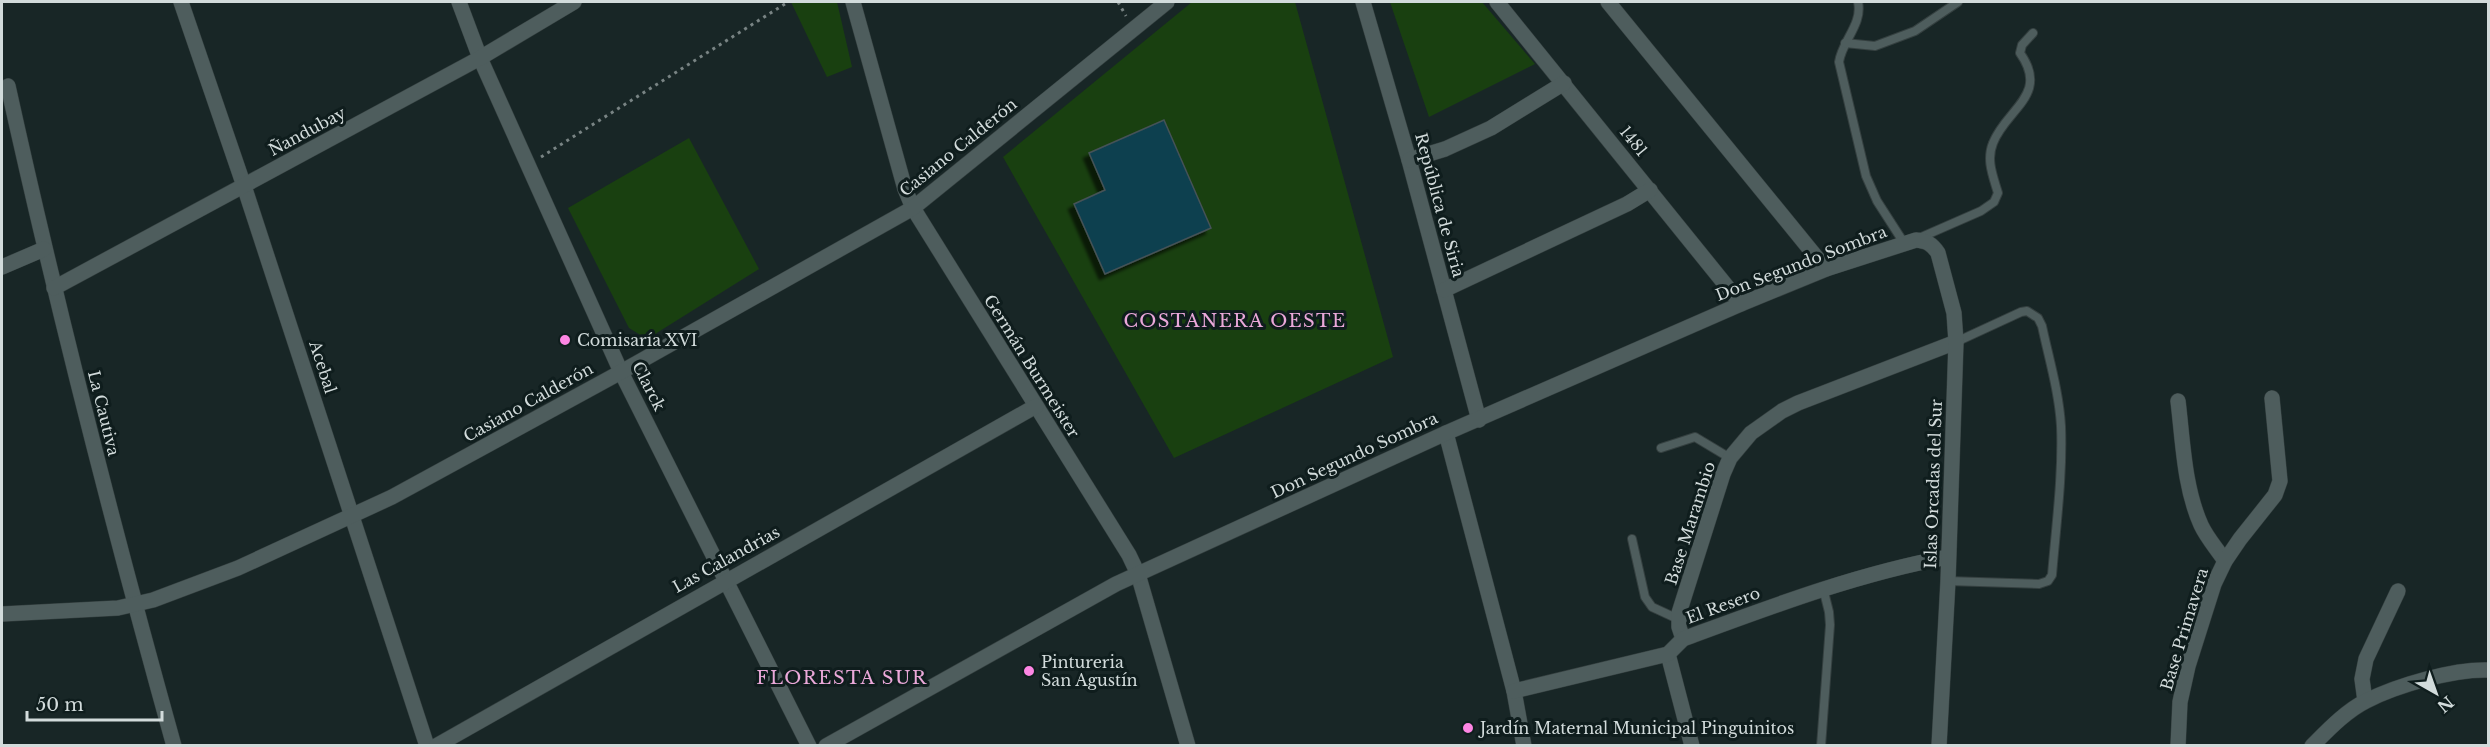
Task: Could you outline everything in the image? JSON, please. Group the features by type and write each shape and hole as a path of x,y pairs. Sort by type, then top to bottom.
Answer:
{"street":[{"name":"Acebal","path":"181,2 244,186 427,746"},
{"name":"Clarck","path":"459,2 480,58 621,372 809,746"},
{"name":"Ñandubay","path":"54,288 480,58 574,2"},
{"name":"Germán Burmeister","path":"853,2 905,189 913,208 1129,555 1138,574 1188,746"},
{"name":"Casiano Calderón","path":"2,614 118,608 135,605 204,582 392,496 621,372 913,208 1167,2"},
{"name":"República de Siria","path":"1363,2 1409,160 1479,420"},
{"name":"1481","path":"1497,2 1742,304"},
{"path":"1608,2 1826,269"},
{"path":"1409,160 1445,149 1473,137 1564,82"},
{"name":"La Cautiva","path":"8,86 44,249 135,605 174,746"},
{"path":"1444,290 1627,204 1650,190"},
{"name":"Don Segundo Sombra","path":"826,746 1138,574 1446,433 1742,304 1826,269 1910,241"},
{"name":"Islas Orcadas del Sur","path":"1910,241 1926,241 1933,245 1938,253 1954,314 1956,342 1948,581 1939,746"},
{"path":"2,267 44,249"},
{"name":"Base Marambio","path":"1678,619 1723,474 1730,458 1751,433 1782,411 1956,342"},
{"name":"Base Primavera","path":"2178,746 2180,702 2188,666 2214,584 2225,561 2275,495 2280,481 2272,398"},
{"path":"2178,401 2188,485 2193,504 2202,527 2225,561"},
{"name":"Las Calandrias","path":"436,746 727,579 1036,406"},
{"path":"1446,433 1514,691 1524,746"},
{"name":"El Resero","path":"1668,654 1683,639 1823,588 1916,563 1948,557"},
{"path":"2365,701 2362,679 2366,659 2398,591"},
{"path":"1678,619 1683,639"},
{"path":"1514,691 1668,654 1692,746"},
{"path":"2312,746 2341,719 2365,701 2431,680 2488,670"}],"lane":[{"path":"1857,2 1857,22 1840,52 1839,62 1866,176 1877,201 1910,241 1981,211 1994,202 1998,193 1990,168 1993,142 2028,91 2031,77 2027,63 2020,53 2022,45 2033,33"},
{"path":"1845,43 1875,46 1915,31 1958,2"},
{"path":"1948,581 2039,584 2048,581 2052,575 2061,458 2061,425 2057,393 2042,326 2038,318 2026,311 2021,312 1956,342"},
{"path":"1661,448 1695,437 1730,458"},
{"path":"1632,539 1645,597 1652,607 1678,619"},
{"path":"1821,746 1830,625 1823,588"}],"path":[{"path":"529,165 788,2"}],"green space":[{"path":"791,2 837,2 852,67 827,77"},
{"path":"1192,2 1295,2 1393,357 1174,458 1003,157"},
{"path":"1390,2 1482,2 1535,64 1429,117"},
{"path":"689,138 759,269 647,339 629,328 568,208"}],"building":[{"path":"1164,120 1211,228 1105,274 1074,204 1105,190 1089,153"}],"place":[{"name":"Comisaría XVI","path":"565,340"},
{"name":"Pintureria San Agustín","path":"1029,671"},
{"name":"Jardín Maternal Municipal Pinguinitos","path":"1468,728"}],"district":[{"name":"COSTANERA OESTE","path":"1235,321"},
{"name":"FLORESTA SUR","path":"842,678"}]}
